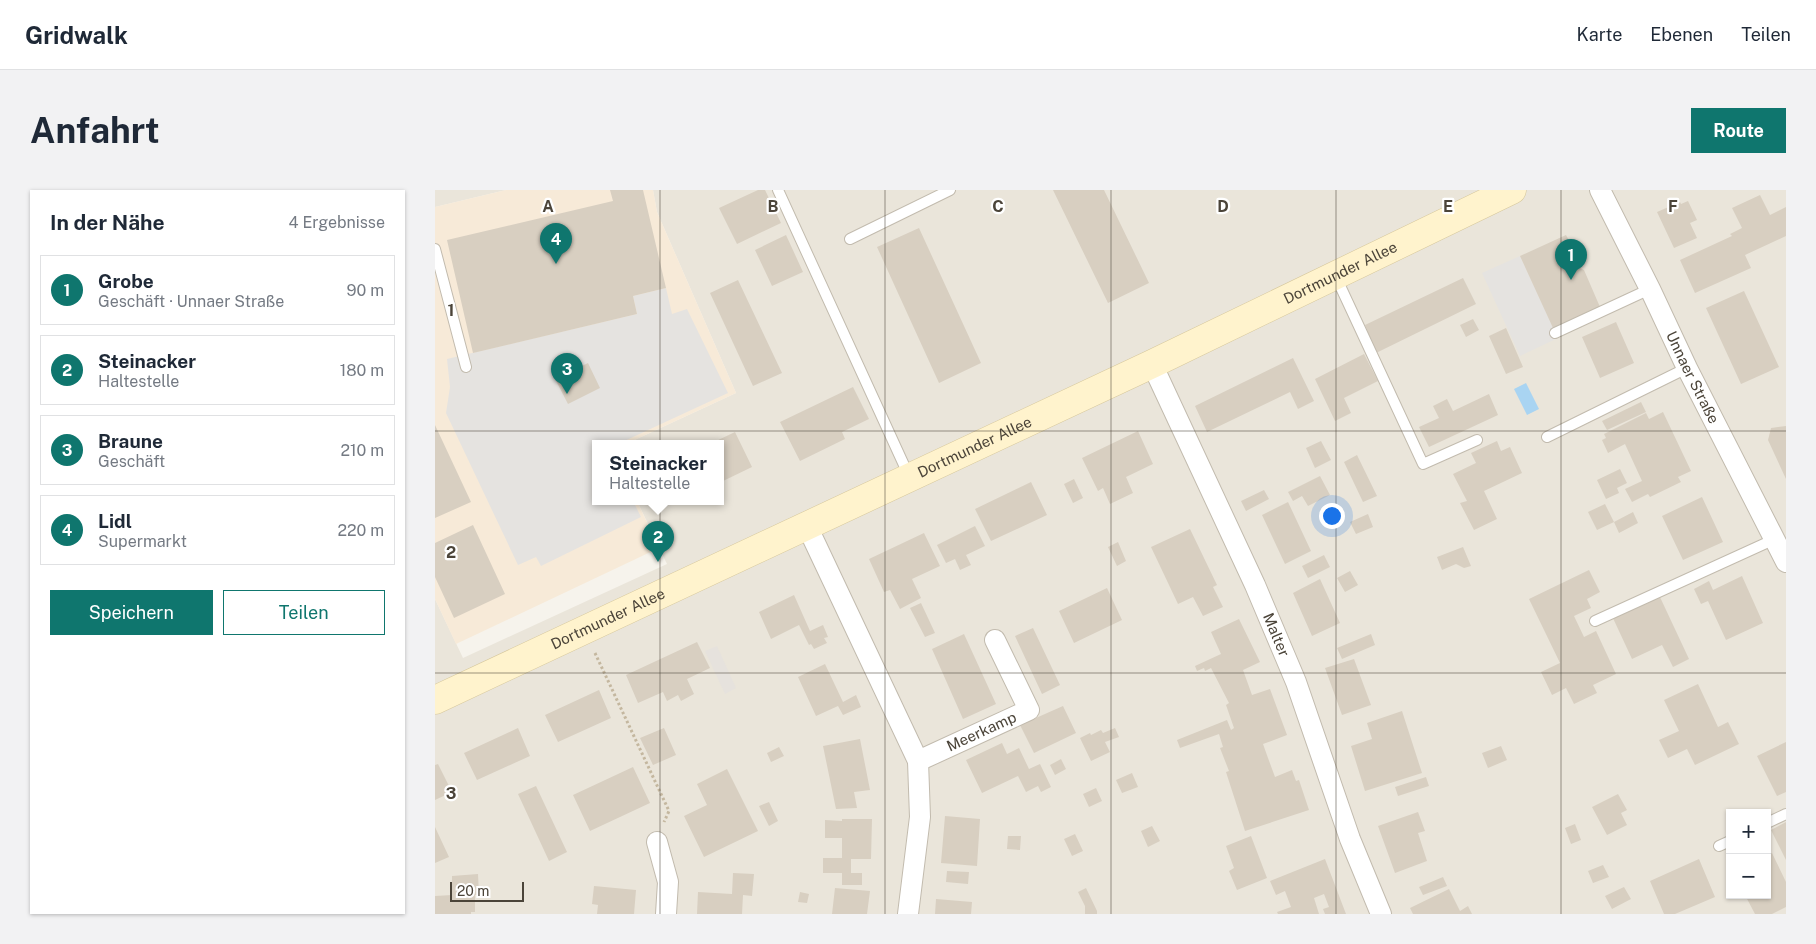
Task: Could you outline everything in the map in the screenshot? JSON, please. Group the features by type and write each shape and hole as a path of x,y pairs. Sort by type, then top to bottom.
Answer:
{"main road":[{"name":"Dortmunder Allee","path":"435,700 1152,364 1512,190"}],"street":[{"name":"Unnaer Straße","path":"1600,190 1687,368 1786,562"},
{"name":"Malter","path":"1152,364 1255,585 1296,682 1349,839 1381,914"},
{"path":"807,526 918,761 921,816 908,914"},
{"name":"Meerkamp","path":"918,761 1029,710 995,640"},
{"path":"657,842 667,882 666,914"}],"lane":[{"path":"778,190 909,477"},
{"path":"850,239 950,190"},
{"path":"435,249 466,367"},
{"path":"1336,276 1423,464 1477,440"},
{"path":"1555,332 1650,289"},
{"path":"1547,437 1687,368"},
{"path":"1595,621 1775,539"},
{"path":"1771,821 1786,814"},
{"path":"1719,846 1726,843"}],"path":[{"path":"584,630 669,811 657,842"}],"shaded area":[{"path":"435,190 506,190 435,207"},
{"path":"506,190 653,190 657,212 736,393 634,440 592,440 592,505 639,505 659,548 456,644 435,599 435,207"},
{"path":"653,190 1786,190 1786,914 435,914 435,599 463,658 667,564 639,505 724,505 724,440 634,440 736,393 657,212"},
{"path":"1520,256 1558,338 1520,356 1482,273"},
{"path":"666,288 672,314 687,309 728,393 626,440 592,440 592,505 635,505 641,517 541,566 536,557 518,565 446,413 450,387 447,359 637,314 633,296"},
{"path":"717,646 736,688 725,694 705,651"}],"water":[{"path":"1526,383 1539,409 1527,415 1514,389"}],"building":[{"path":"610,190 643,190 666,288 633,296 637,314 473,353 447,240 613,201"},
{"path":"758,190 765,190 781,223 737,244 719,208"},
{"path":"1053,190 1104,190 1149,283 1108,303"},
{"path":"1760,195 1770,215 1786,207 1786,236 1745,255 1751,268 1695,293 1680,260 1732,236 1730,234 1742,228 1732,208"},
{"path":"1688,201 1697,220 1690,223 1697,238 1674,248 1657,212 1680,202 1681,204"},
{"path":"919,228 981,363 939,383 877,247"},
{"path":"786,235 803,272 772,286 755,250"},
{"path":"1566,235 1574,250 1573,257 1578,267 1584,270 1600,307 1553,328 1520,256"},
{"path":"1463,278 1476,304 1376,353 1365,325"},
{"path":"738,280 782,373 753,386 710,293"},
{"path":"1744,291 1779,367 1741,384 1706,308"},
{"path":"1473,319 1479,330 1466,337 1460,325"},
{"path":"1616,322 1634,363 1600,378 1582,337"},
{"path":"1506,328 1523,367 1506,374 1489,336"},
{"path":"1364,354 1378,381 1344,398 1351,413 1335,421 1315,379"},
{"path":"1293,358 1314,401 1298,409 1290,392 1207,432 1195,406"},
{"path":"588,363 600,388 568,404 555,379"},
{"path":"853,387 869,419 842,432 845,439 800,461 780,422"},
{"path":"1489,394 1498,415 1429,447 1419,427 1439,418 1433,406 1447,399 1453,411"},
{"path":"1641,402 1646,412 1607,430 1602,421"},
{"path":"1663,412 1691,471 1678,477 1681,482 1650,497 1648,494 1632,502 1625,489 1642,481 1625,444 1608,453 1602,440 1606,438 1604,434 1646,413 1649,419"},
{"path":"435,425 471,502 435,518"},
{"path":"1786,426 1786,479 1768,440 1771,428"},
{"path":"1138,431 1153,464 1126,477 1133,493 1110,504 1103,488 1098,491 1082,458"},
{"path":"735,432 752,467 724,481 724,440 718,440"},
{"path":"1321,441 1331,460 1315,468 1306,448"},
{"path":"1497,441 1501,451 1510,447 1522,473 1484,491 1497,519 1474,530 1460,503 1467,501 1453,474 1476,463 1471,453"},
{"path":"1357,455 1377,496 1363,502 1344,462"},
{"path":"1620,469 1627,483 1617,488 1619,493 1606,499 1597,480"},
{"path":"1320,476 1330,495 1308,506 1302,496 1293,501 1288,492"},
{"path":"1074,479 1083,498 1073,503 1064,484"},
{"path":"1031,482 1047,515 991,541 975,509"},
{"path":"1264,490 1269,499 1246,511 1241,501"},
{"path":"1702,497 1723,542 1683,560 1662,516"},
{"path":"1288,502 1311,551 1285,564 1262,515"},
{"path":"1605,504 1614,522 1597,530 1588,512"},
{"path":"1633,512 1638,523 1619,533 1614,522"},
{"path":"1368,514 1373,527 1356,534 1350,522"},
{"path":"473,525 505,594 454,618 435,577 435,543"},
{"path":"975,526 985,546 966,555 971,565 960,570 955,559 946,563 937,545"},
{"path":"1190,529 1217,585 1213,587 1223,607 1203,616 1193,597 1178,604 1151,547"},
{"path":"924,533 940,566 912,579 921,598 900,609 890,590 884,592 869,559"},
{"path":"1118,542 1126,561 1117,566 1108,547"},
{"path":"1463,547 1471,566 1464,568 1456,564 1442,570 1437,557"},
{"path":"1324,555 1330,567 1308,578 1302,566"},
{"path":"1589,570 1600,592 1587,599 1591,608 1574,616 1584,637 1596,631 1616,674 1593,685 1597,693 1574,704 1566,688 1552,695 1541,672 1560,663 1529,599"},
{"path":"1350,571 1358,585 1345,592 1337,578"},
{"path":"1742,576 1763,623 1726,640 1708,601 1701,604 1694,589 1709,581 1713,590"},
{"path":"1320,579 1340,623 1312,636 1293,593"},
{"path":"1107,588 1122,620 1074,643 1059,611"},
{"path":"794,595 810,631 823,625 828,637 824,638 827,643 814,649 811,644 809,645 799,625 771,639 759,612"},
{"path":"1659,595 1689,659 1673,667 1662,645 1632,659 1612,616"},
{"path":"921,603 935,633 925,637 910,608"},
{"path":"1239,619 1260,662 1243,670 1252,695 1270,689 1287,735 1263,744 1268,758 1275,777 1292,770 1296,781 1299,780 1309,810 1245,831 1226,772 1229,771 1220,748 1223,747 1219,734 1180,748 1177,740 1227,720 1231,730 1234,728 1226,705 1229,703 1211,668 1205,671 1204,668 1197,671 1195,666 1221,654 1211,632"},
{"path":"1033,628 1060,685 1042,694 1015,636"},
{"path":"964,634 996,704 963,719 932,649"},
{"path":"1371,634 1375,645 1342,659 1337,648"},
{"path":"697,642 710,668 687,679 694,694 681,701 678,695 667,701 663,692 638,703 626,675"},
{"path":"1354,659 1371,705 1342,715 1325,668"},
{"path":"825,664 843,702 856,695 861,707 843,715 838,706 816,716 798,677"},
{"path":"1698,684 1718,727 1728,722 1739,744 1695,765 1687,749 1668,758 1659,740 1679,731 1664,700"},
{"path":"599,690 611,718 558,742 545,715"},
{"path":"1063,706 1076,733 1034,753 1020,725"},
{"path":"1402,711 1422,773 1365,791 1351,746 1372,739 1367,723"},
{"path":"518,728 530,756 477,780 464,753"},
{"path":"664,728 676,755 653,765 640,738"},
{"path":"1115,728 1119,737 1105,742 1110,752 1091,761 1080,738 1090,733 1091,735 1101,730 1103,733"},
{"path":"860,739 870,790 854,792 857,808 836,809 823,746"},
{"path":"1786,742 1786,792 1777,796 1757,756"},
{"path":"1002,743 1007,754 1019,748 1029,769 1040,764 1051,787 1041,792 1038,786 1026,792 1018,776 982,793 966,760"},
{"path":"1501,746 1507,760 1488,768 1482,753"},
{"path":"779,747 784,756 771,762 767,753"},
{"path":"1061,759 1066,769 1055,775 1050,765"},
{"path":"438,764 452,792 435,800 435,765"},
{"path":"633,767 650,803 590,831 573,795"},
{"path":"727,769 758,831 704,857 684,816 707,805 697,784"},
{"path":"1132,773 1138,787 1122,793 1116,780"},
{"path":"1426,777 1429,786 1398,796 1395,787"},
{"path":"536,786 567,852 549,861 518,794"},
{"path":"1096,788 1102,801 1089,807 1083,794"},
{"path":"1618,794 1627,810 1621,813 1627,825 1607,835 1592,807"},
{"path":"769,802 778,821 769,826 759,806"},
{"path":"1418,812 1425,831 1418,833 1427,861 1395,873 1378,826"},
{"path":"945,816 980,819 977,866 941,863"},
{"path":"842,819 872,819 871,859 851,859 851,873 862,873 862,885 842,885 842,873 823,873 823,858 842,858 842,838 825,838 825,820 842,821"},
{"path":"1786,822 1786,860 1771,830"},
{"path":"1575,824 1581,840 1571,844 1565,828"},
{"path":"1152,826 1160,841 1148,847 1141,831"},
{"path":"435,827 449,857 435,863"},
{"path":"1075,834 1083,851 1072,856 1064,839"},
{"path":"1008,836 1021,836 1020,850 1007,849"},
{"path":"1251,836 1267,878 1237,890 1229,871 1234,868 1226,846"},
{"path":"1771,853 1786,882 1786,907 1772,914 1755,914 1747,899 1771,899"},
{"path":"1325,859 1346,914 1325,914 1323,909 1329,907 1324,894 1314,898 1319,914 1278,914 1277,912 1291,907 1285,891 1276,895 1270,881"},
{"path":"1699,859 1715,897 1675,914 1664,914 1650,881"},
{"path":"1603,865 1609,877 1593,883 1588,871"},
{"path":"947,871 969,872 968,884 946,882"},
{"path":"733,873 754,874 752,896 743,895 742,914 697,914 698,892 732,894"},
{"path":"478,874 479,895 475,895 475,912 471,912 471,914 435,914 435,896 452,895 452,876"},
{"path":"1443,877 1447,886 1423,895 1419,887"},
{"path":"594,886 636,890 634,914 597,914 598,905 592,904"},
{"path":"1624,887 1631,899 1612,909 1605,896"},
{"path":"835,888 870,891 867,914 832,914"},
{"path":"1086,888 1097,914 1085,914 1085,906 1078,892"},
{"path":"1449,889 1460,911 1468,906 1472,914 1413,914 1410,908"},
{"path":"800,892 809,894 807,903 798,902"},
{"path":"936,899 972,902 971,914 935,914"}],"place":[{"name":"Lidl","path":"556,264"},
{"name":"Grobe","path":"1571,280"},
{"name":"Braune","path":"567,394"},
{"name":"Steinacker","path":"658,562"}]}
